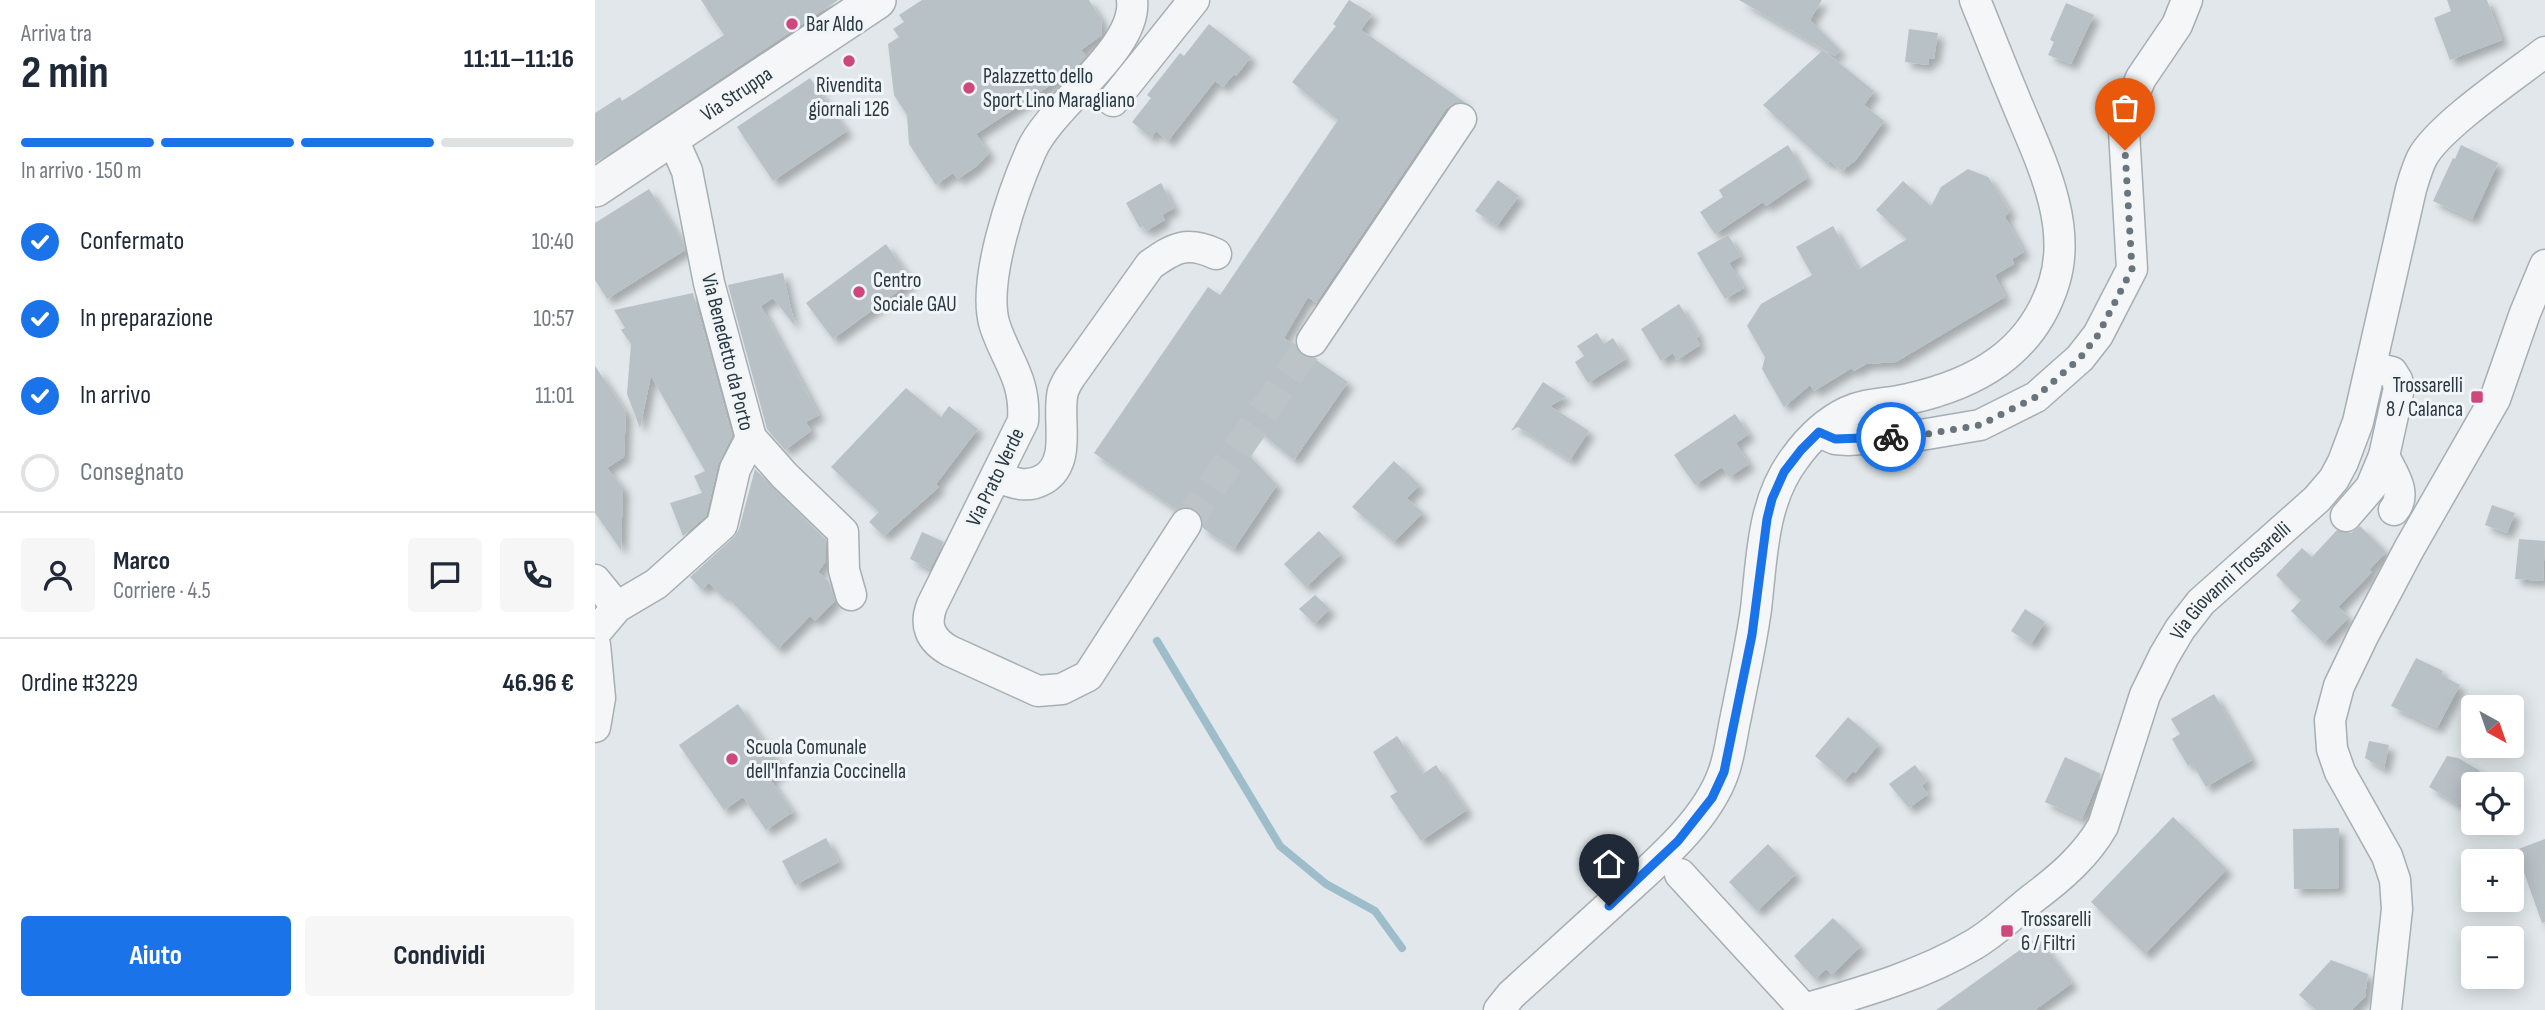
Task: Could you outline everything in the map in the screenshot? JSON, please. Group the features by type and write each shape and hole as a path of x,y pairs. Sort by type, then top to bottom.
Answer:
{"street":[{"name":"Via Struppa","path":"595,188 877,0"},
{"name":"Via Prato Verde","path":"1132,0 1133,8 1123,38 1041,132 1009,205 991,295 995,324 1020,381 1024,401 1023,421 932,605 927,618 928,626 940,645 1038,691 1062,689 1088,676 1186,524"},
{"path":"1113,101 1194,0"},
{"path":"1499,1010 1511,995 1678,841 1712,798 1724,772 1730,746 1752,635 1772,499 1784,472 1801,450 1819,432 1849,411 1908,399 1971,380 1992,367 2022,339 2047,301 2055,281 2060,255 2058,227 2044,169 1975,0"},
{"path":"1819,432 1835,439 1849,440 1921,435 1980,425 2036,397 2080,358 2098,335 2132,269 2124,131 2130,103 2141,78 2177,25 2187,0"},
{"name":"Via Giovanni Trossarelli","path":"1802,1010 1917,972 1974,945 2047,888 2093,844 2103,826 2145,695 2180,629 2201,602 2317,499 2334,480 2343,463 2358,422 2411,189 2423,156 2447,129 2525,68"},
{"path":"1312,341 1461,119"},
{"name":"Via Benedetto da Porto","path":"595,633 617,607 656,584 722,525 735,469 751,438 709,283 687,171 672,136"},
{"path":"997,477 1018,485 1031,484 1051,474 1061,446 1063,390 1150,265 1163,256 1191,245 1216,254"},
{"path":"2386,1010 2397,909 2395,880 2387,856 2340,772 2332,749 2330,720 2339,687 2363,636 2495,399 2545,265"},
{"path":"2346,516 2371,487 2384,456 2399,388 2392,372 2371,367"},
{"path":"751,438 784,475 843,532 844,570 851,595"},
{"path":"2384,456 2401,492 2399,504 2394,510"},
{"path":"595,580 617,607"},
{"path":"595,645 600,698 595,727"},
{"path":"1680,874 1802,1010"}],"building":[{"path":"701,0 838,0 595,163 595,113 620,97 622,101 724,35"},
{"name":"Palazzetto dello Sport Lino Maragliano","path":"922,0 1089,0 1101,19 1102,35 1081,50 1086,56 1075,69 976,134 989,153 977,166 958,179 953,173 936,185 909,144 907,115 894,95 888,44 899,37 893,29 904,22 899,15"},
{"path":"1349,0 1372,14 1361,30 1466,103 1454,103 1446,109 1316,303 1308,297 1284,338 1296,346 1302,355 1313,358 1348,382 1294,460 1247,421 1232,437 1277,485 1234,549 1203,528 1202,517 1196,510 1186,507 1177,510 1094,453 1208,287 1220,295 1338,120 1292,82 1336,26 1333,24"},
{"path":"1739,0 1822,0 1810,20 1840,50 1835,56"},
{"path":"2447,0 2487,0 2502,40 2450,60 2434,18 2451,11"},
{"path":"2066,3 2094,15 2071,64 2048,55 2054,42 2050,40"},
{"path":"1209,24 1251,57 1223,87 1215,81 1168,141 1156,131 1151,138 1132,122 1151,98 1147,95 1180,53 1184,56"},
{"path":"1909,29 1938,33 1934,59 1929,58 1928,65 1905,62"},
{"path":"1823,50 1874,91 1864,105 1884,121 1856,160 1842,171 1830,161 1827,164 1763,105"},
{"path":"810,78 847,131 773,181 737,127"},
{"path":"1788,145 1807,178 1766,206 1763,202 1715,234 1700,212 1723,197 1719,190"},
{"path":"2461,145 2498,163 2472,219 2433,201"},
{"path":"1968,169 1988,177 2010,211 2005,217 2024,252 2012,259 2014,264 1995,275 2005,297 1896,362 1866,364 1854,371 1852,368 1814,391 1810,385 1784,407 1762,369 1765,357 1747,326 1761,304 1812,275 1796,247 1833,226 1858,270 1907,239 1876,210 1903,181 1931,206 1941,187"},
{"path":"1498,180 1519,196 1497,226 1475,211"},
{"path":"1161,183 1174,208 1162,215 1165,220 1146,231 1143,226 1140,228 1126,203"},
{"path":"649,189 684,244 685,250 607,299 595,280 595,223"},
{"path":"1728,235 1741,256 1729,263 1744,288 1725,299 1697,253"},
{"name":"Centro Sociale GAU","path":"886,244 912,281 833,339 806,303"},
{"path":"783,273 795,326 773,298 761,306 819,415 806,422 811,431 785,450 767,429 728,285"},
{"path":"693,293 732,436 718,465 706,516 683,536 670,503 702,493 694,476 705,471 651,376 640,428 627,394 631,344 621,330 625,328 614,310"},
{"path":"1679,304 1699,336 1696,338 1700,345 1677,360 1673,353 1661,361 1641,329"},
{"path":"1597,333 1604,344 1613,338 1626,359 1588,383 1575,362 1584,356 1577,346"},
{"path":"595,366 626,412 624,457 607,468 623,488 621,550 595,513"},
{"path":"1543,382 1566,397 1550,406 1589,431 1570,460 1518,427 1511,431"},
{"path":"906,388 941,417 949,406 978,429 936,484 939,487 884,536 869,522 879,512 831,467"},
{"path":"1735,414 1749,434 1736,443 1749,464 1729,477 1722,467 1695,485 1674,455"},
{"path":"1394,461 1420,485 1407,498 1423,513 1394,542 1352,507"},
{"path":"755,469 826,540 826,561 818,572 829,582 835,601 815,621 810,616 778,649 725,595 723,597 709,583 702,590 690,577 734,537 739,529"},
{"path":"2492,505 2515,513 2507,533 2485,525"},
{"path":"2360,526 2386,552 2369,570 2372,572 2338,607 2349,617 2324,643 2291,611 2301,600 2276,575 2302,548 2312,557 2337,530 2351,533"},
{"path":"1319,531 1341,554 1306,587 1284,564"},
{"path":"922,532 944,542 930,569 910,559"},
{"path":"2519,539 2545,541 2543,581 2515,579"},
{"path":"1315,595 1330,609 1315,624 1299,609"},
{"path":"2025,609 2045,622 2031,644 2011,631"},
{"path":"2416,658 2443,671 2441,675 2460,685 2437,728 2391,706"},
{"path":"2214,694 2252,760 2206,787 2192,763 2188,766 2172,739 2180,734 2171,719"},
{"name":"Scuola Comunale dell'Infanzia Coccinella","path":"738,704 783,770 770,779 793,812 766,830 743,797 724,810 679,745"},
{"path":"1848,717 1879,744 1855,773 1853,771 1844,781 1815,756"},
{"path":"1397,736 1423,774 1436,765 1467,810 1421,841 1390,796 1397,792 1373,752"},
{"path":"2369,741 2389,745 2384,769 2365,758"},
{"path":"2447,756 2458,758 2480,771 2461,772 2459,805 2429,787"},
{"path":"2065,757 2101,774 2082,819 2045,802"},
{"path":"1915,765 1927,781 1922,786 1928,794 1909,808 1889,784"},
{"path":"2173,817 2227,869 2145,954 2091,902"},
{"path":"2339,828 2339,888 2294,889 2293,829"},
{"path":"826,838 839,862 795,885 782,861"},
{"path":"2545,839 2545,922 2542,923 2524,872 2524,849 2519,849"},
{"path":"1768,844 1796,874 1757,911 1729,882"},
{"path":"1833,918 1861,946 1832,975 1826,969 1815,979 1794,956"},
{"path":"2038,937 2072,983 2035,1010 1936,1010"},
{"path":"2331,960 2368,974 2365,997 2352,1010 2316,1010 2299,995"}],"waterway":[{"path":"1157,641 1280,846 1326,884 1375,911 1402,948"}],"tunnel":[{"path":"1186,524 1312,341"}],"way so far":[{"path":"1891,437 1980,425 2036,397 2080,358 2098,335 2132,269 2125,150"}],"place":[{"name":"Bar Aldo","path":"792,24"},
{"name":"Rivendita giornali 126","path":"849,61"},
{"name":"Palazzetto dello Sport Lino Maragliano","path":"969,88"},
{"name":"Centro Sociale GAU","path":"859,292"},
{"name":"Trossarelli 8 / Calanca","path":"2477,397"},
{"name":"Scuola Comunale dell'Infanzia Coccinella","path":"732,759"},
{"name":"Trossarelli 6 / Filtri","path":"2007,931"}],"route":[{"path":"1609,906 1678,841 1712,798 1724,772 1752,635 1767,519 1777,485 1784,472 1819,432 1835,439 1849,440 1891,437"}]}
